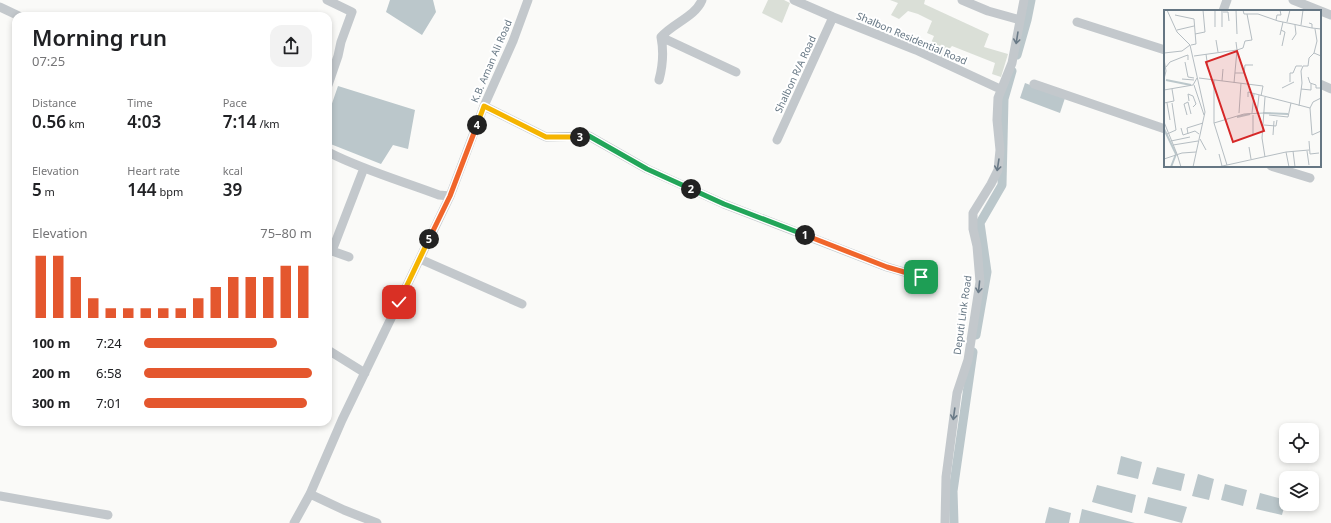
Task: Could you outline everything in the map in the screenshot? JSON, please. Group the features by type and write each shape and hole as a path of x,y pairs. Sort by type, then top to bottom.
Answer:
{"street":[{"path":"327,0 352,12 332,73"},
{"name":"K.B. Aman Ali Road","path":"294,523 310,494 342,420 450,196 484,106 513,42 528,0"},
{"path":"659,80 663,59 661,37 665,32 688,15 700,4 702,0"},
{"name":"Shalbon Residential Road","path":"794,0 916,50 998,88"},
{"path":"962,0 988,11 1020,20"},
{"name":"Deputi Link Road","path":"945,523 946,477 956,400 968,360 980,282 978,246 973,229 973,213 998,170 1000,150 997,120 998,98 1012,63 1024,0"},
{"path":"1223,10 1227,0"},
{"path":"1295,1 1307,8"},
{"path":"0,7 12,13"},
{"path":"1321,12 1331,15"},
{"name":"Shalbon R/A Road","path":"777,140 833,17"},
{"path":"1077,22 1164,50"},
{"path":"661,37 736,72"},
{"path":"1034,84 1164,129"},
{"path":"1321,84 1331,89"},
{"path":"484,106 546,137 589,136 647,169 724,204 887,267 921,277"},
{"path":"332,154 364,168 439,194 450,196"},
{"path":"1274,167 1310,178"},
{"path":"349,257 332,252 364,168"},
{"path":"420,260 522,304"},
{"path":"332,352 365,373"},
{"path":"310,494 377,523"},
{"path":"0,496 108,515"}],"shaded area":[{"path":"390,0 433,0 436,12 422,35 386,12"},
{"path":"768,0 784,0 790,3 782,23 762,13"},
{"path":"890,0 925,0 924,4 989,34 984,47 1008,54 1001,77 992,74 995,63 952,46 942,57 928,50 934,36 927,33 932,21 908,11 899,19 891,15 898,3"},
{"path":"1025,83 1065,98 1060,113 1020,98"},
{"path":"338,86 415,110 408,149 393,145 381,164 332,145 332,103"},
{"path":"1121,456 1142,462 1138,479 1117,474"},
{"path":"1157,467 1185,474 1181,491 1152,484"},
{"path":"1198,474 1214,479 1209,500 1192,496"},
{"path":"1225,484 1247,490 1243,506 1221,500"},
{"path":"1097,485 1136,495 1132,513 1092,502"},
{"path":"1260,493 1279,498 1279,511 1283,511 1282,515 1256,509"},
{"path":"1148,497 1187,507 1182,523 1144,513"},
{"path":"1049,507 1071,513 1069,523 1045,523"},
{"path":"1082,509 1135,523 1079,523"}],"waterway":[{"path":"1017,55 1031,0"},
{"path":"976,335 987,272 980,223 1002,185 1004,99 1012,71"},
{"path":"954,523 953,491 973,352"}],"route":[{"path":"399,302 450,196 484,106 546,137 589,136 647,169 724,204 887,267 921,277"}]}
